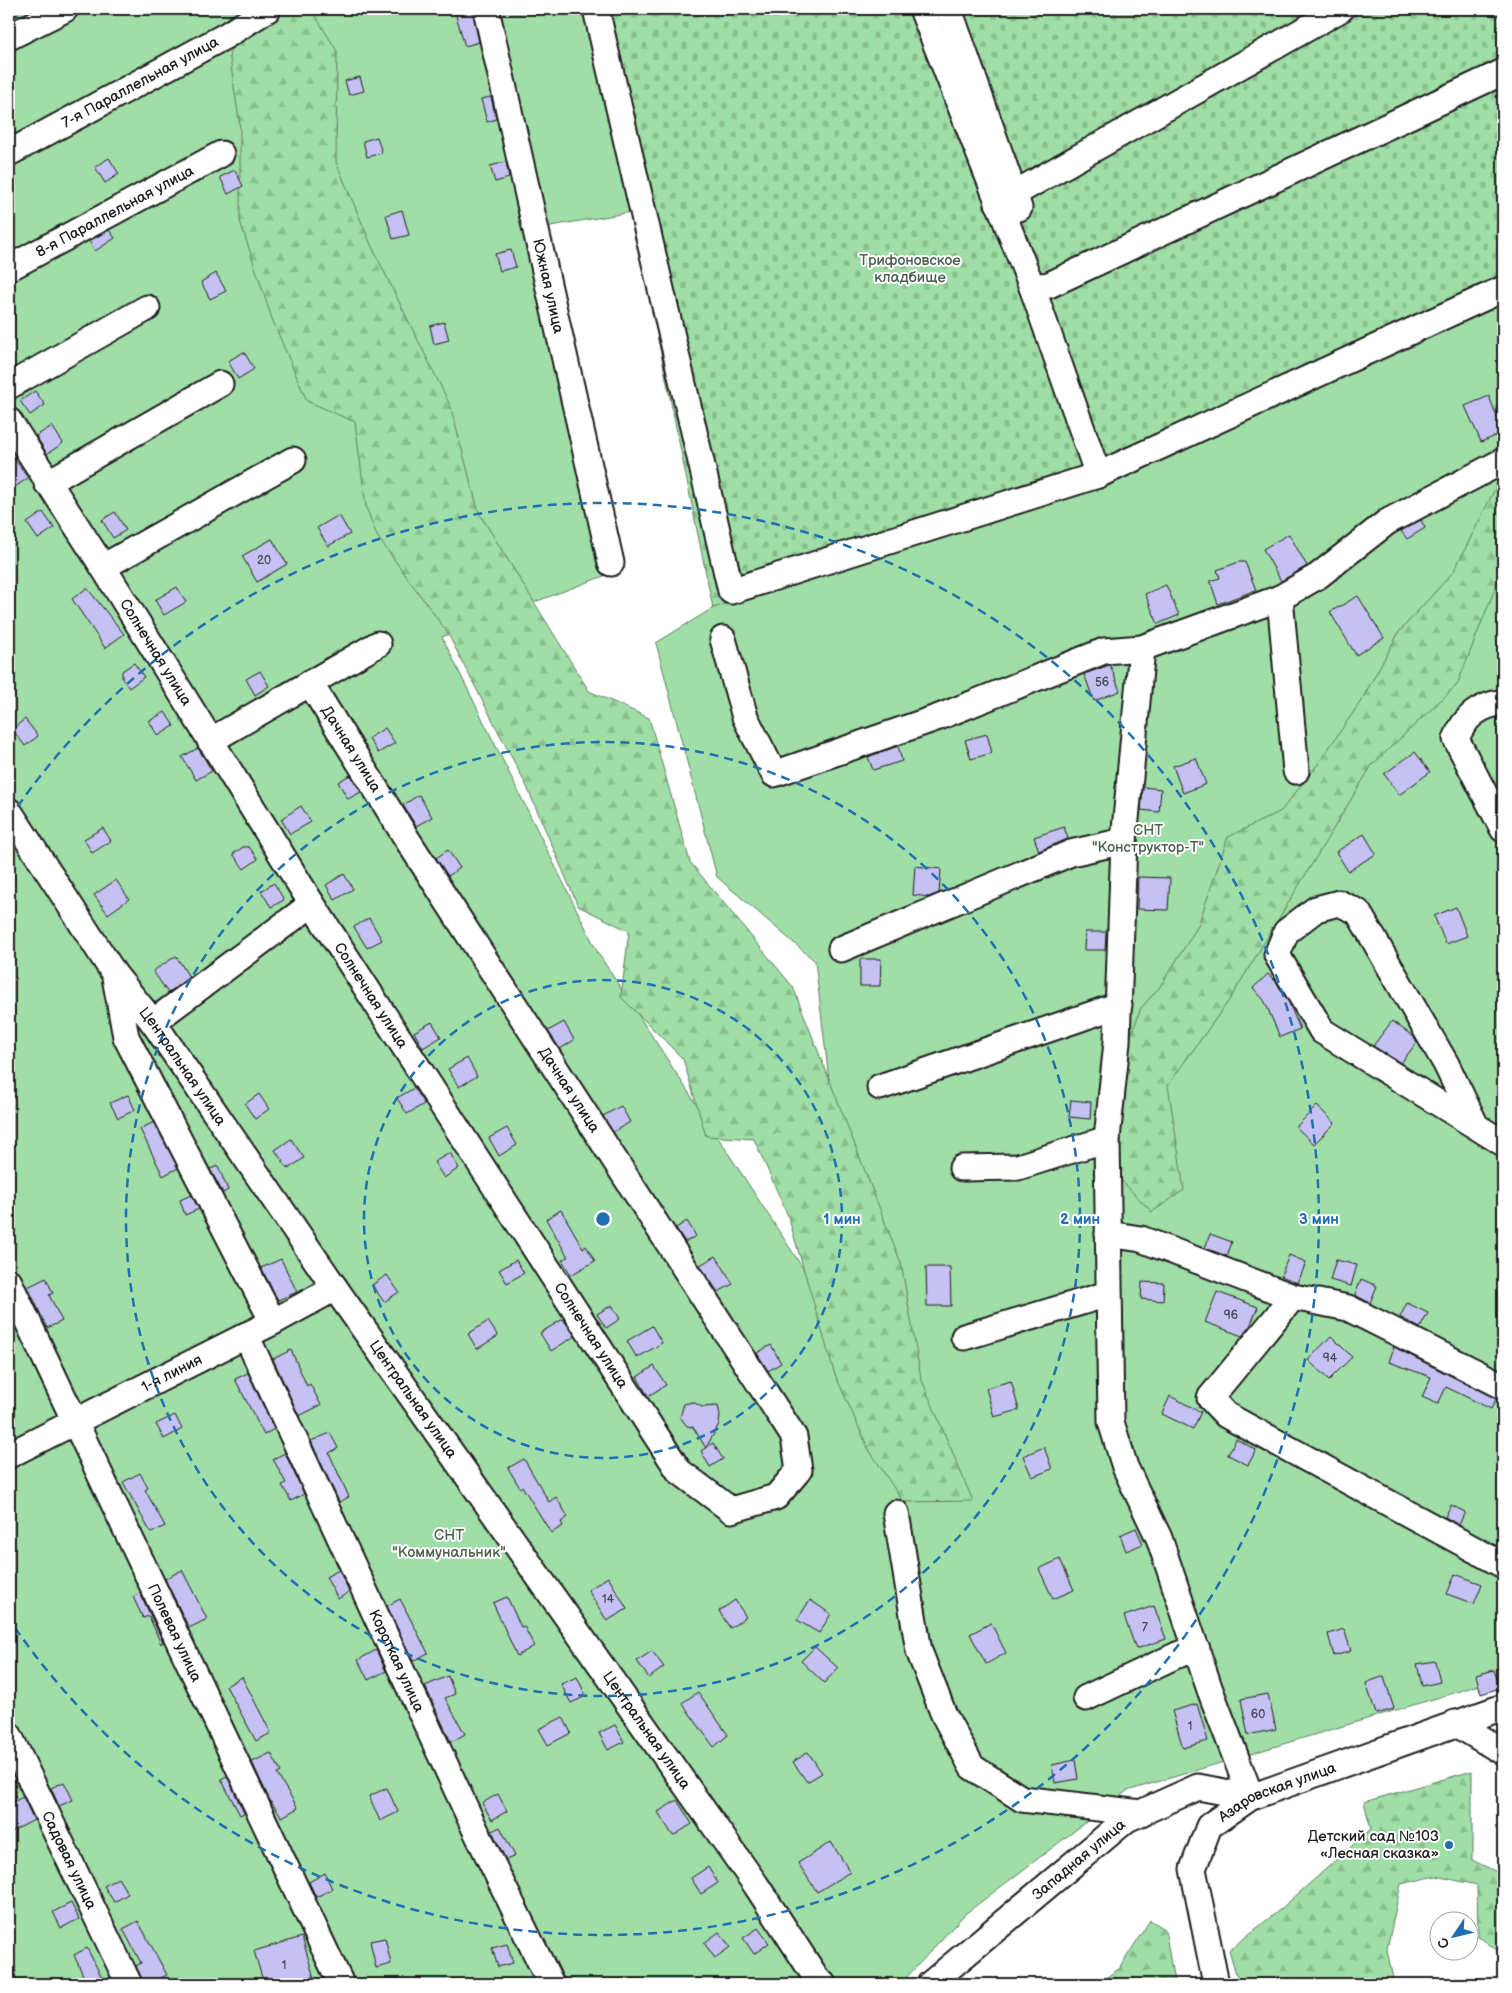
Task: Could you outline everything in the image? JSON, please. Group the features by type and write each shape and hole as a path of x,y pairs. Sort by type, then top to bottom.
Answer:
{"street":[{"path":"9,37 65,9"},
{"name":"7-я Параллельная улица","path":"9,152 227,35 268,9"},
{"name":"Южная улица","path":"486,9 611,563"},
{"path":"596,9 731,591 1098,475 1503,289"},
{"path":"922,9 1006,199 1040,286 1098,475"},
{"path":"949,9 1006,199"},
{"path":"1006,199 1341,9"},
{"path":"1040,286 1503,72"},
{"name":"8-я Параллельная улица","path":"9,268 221,154"},
{"path":"9,386 147,308"},
{"path":"47,483 220,384"},
{"name":"Солнечная улица","path":"9,421 47,483 103,567 312,904 679,1471 731,1510 776,1497"},
{"path":"103,567 293,460"},
{"path":"723,639 745,717 774,774 939,716 1104,651 1142,648 1280,598 1318,576 1387,522 1503,461"},
{"path":"1280,598 1296,771"},
{"path":"210,741 378,644"},
{"path":"1142,648 1124,841 1119,1005 1108,1140 1108,1294 1111,1422 1124,1467 1159,1538 1210,1690 1251,1797"},
{"name":"Дачная улица","path":"310,683 407,839 794,1437 799,1470 776,1497"},
{"path":"1503,702 1486,705 1462,723 1456,739 1503,829"},
{"name":"Центральная улица","path":"9,811 115,975 153,1022 335,1288 756,1885 817,1979 823,1984"},
{"path":"841,949 1071,853 1124,841"},
{"path":"1476,1126 1446,1064 1358,912 1339,903 1316,909 1286,932 1277,955 1322,1031 1476,1126 1503,1142"},
{"path":"153,1022 312,904"},
{"path":"115,975 126,1037 273,1322"},
{"path":"880,1087 1119,1005"},
{"path":"962,1168 1018,1167 1108,1140"},
{"path":"1108,1234 1141,1239 1293,1297 1348,1308 1503,1386"},
{"name":"Полевая улица","path":"9,1282 341,1984"},
{"name":"1-я линия","path":"9,1455 273,1322 335,1288"},
{"path":"964,1337 1108,1294"},
{"path":"1293,1297 1210,1398 1226,1415 1503,1565"},
{"name":"Короткая улица","path":"246,1335 476,1829 551,1984"},
{"path":"896,1513 919,1650 944,1715 972,1767 1022,1799 1141,1813"},
{"path":"1086,1698 1177,1656 1197,1649"},
{"name":"Азаровская улица","path":"1216,1984 1193,1869 1208,1826 1251,1797 1455,1723 1503,1708"},
{"path":"1455,1723 1503,1752"},
{"name":"Садовая улица","path":"9,1735 128,1984"},
{"name":"Западная улица","path":"930,1984 1127,1819 1198,1787 1251,1797"}],"green space":[{"path":"9,9 582,9 632,212 545,227 570,342 625,568 442,637 598,953 862,1359 815,961 717,877 656,643 713,608 1503,298 1503,1678 1127,1791 965,1914 904,1980 896,1984 9,1984"},
{"path":"311,9 337,51 336,162 372,247 450,405 479,513 589,691 649,718 690,862 793,987 901,1263 921,1378 973,1501 903,1502 868,1448 834,1372 788,1216 754,1139 706,1136 683,1059 621,997 629,931 578,906 527,787 447,632 377,536 366,507 355,422 307,401 272,319 240,221 240,127 229,52 263,16"},
{"name":"Трифоновское кладбище","path":"582,9 1503,9 1503,298 1086,484 713,608 632,212"},
{"path":"1503,473 1503,568 1457,685 1372,765 1230,999 1168,1085 1184,1190 1152,1212 1110,1169 1117,1074 1141,1008 1159,988 1198,926 1228,837 1281,811 1318,764 1361,701 1399,632 1454,571"},
{"name":"Детский сад №103 «Лесная сказка»","path":"1472,1771 1472,1860 1503,1875 1503,1955 1480,1938 1480,1910 1477,1910 1477,1885 1436,1876 1401,1884 1387,1949 1394,1984 1239,1984 1229,1950 1282,1908 1371,1829 1364,1802"},
{"path":"1150,1920 1165,1929 1174,1982 1172,1984 1096,1984 1119,1969"}],"building":[{"path":"454,9 472,9 479,42 465,46"},
{"path":"360,77 364,91 349,95 345,81"},
{"path":"491,97 496,119 487,122 481,99"},
{"path":"377,137 382,153 367,157 363,141"},
{"path":"109,158 119,174 105,183 95,167"},
{"path":"506,162 509,178 495,182 490,166"},
{"path":"235,170 243,186 228,194 220,177"},
{"path":"402,210 409,235 393,239 386,215"},
{"path":"109,230 115,238 95,251 89,241"},
{"path":"511,250 516,267 500,271 495,254"},
{"path":"216,273 226,291 210,299 201,282"},
{"path":"444,322 449,340 434,344 430,326"},
{"path":"244,352 254,369 238,379 228,361"},
{"path":"35,391 45,405 30,415 20,401"},
{"path":"1489,396 1503,433 1481,442 1465,406"},
{"path":"52,426 63,443 47,454 36,436"},
{"path":"9,451 28,478 9,491"},
{"path":"43,512 54,528 38,539 27,523"},
{"path":"115,512 126,530 113,538 102,520"},
{"path":"339,515 350,534 328,546 317,528"},
{"path":"1421,520 1425,528 1407,539 1401,531"},
{"path":"1289,534 1307,566 1281,581 1263,549"},
{"path":"272,539 287,564 257,582 242,556"},
{"path":"1239,562 1245,562 1256,590 1218,604 1210,581 1220,578 1217,570"},
{"path":"1166,585 1179,615 1158,624 1145,594"},
{"path":"177,587 186,602 164,615 155,600"},
{"path":"87,588 124,634 105,648 72,599"},
{"path":"1358,596 1384,638 1356,655 1330,612"},
{"path":"134,663 144,677 129,688 122,678 122,671"},
{"path":"1110,665 1120,691 1094,701 1084,674"},
{"path":"260,671 269,686 255,695 246,679"},
{"path":"165,712 174,726 158,736 149,721"},
{"path":"25,719 38,736 25,746 12,729"},
{"path":"385,728 395,743 378,753 369,738"},
{"path":"987,734 992,753 971,759 965,740"},
{"path":"898,746 902,761 873,770 868,757"},
{"path":"198,748 212,771 196,780 182,757"},
{"path":"1415,752 1430,772 1399,795 1384,774"},
{"path":"1196,758 1206,784 1183,793 1173,766"},
{"path":"350,775 361,792 348,799 338,782"},
{"path":"1143,787 1161,789 1159,812 1141,810"},
{"path":"419,795 432,817 416,826 403,805"},
{"path":"301,806 311,822 290,834 281,819"},
{"path":"1064,827 1068,839 1039,851 1034,837"},
{"path":"103,828 111,841 92,853 84,839"},
{"path":"1364,834 1376,854 1348,871 1336,852"},
{"path":"243,847 249,847 258,859 244,869 233,854"},
{"path":"448,850 460,868 448,876 436,858"},
{"path":"915,866 941,869 939,893 929,897 913,895"},
{"path":"344,874 353,889 335,900 326,885"},
{"path":"1138,877 1170,878 1168,910 1137,909"},
{"path":"116,880 129,899 108,914 94,895"},
{"path":"274,883 284,900 271,907 261,891"},
{"path":"1456,907 1467,936 1446,944 1434,916"},
{"path":"369,918 382,940 367,948 354,927"},
{"path":"1085,932 1106,932 1105,950 1084,950"},
{"path":"176,956 189,977 168,993 153,971"},
{"path":"860,959 881,959 880,986 860,986"},
{"path":"1268,974 1277,983 1289,1003 1300,1029 1280,1037 1264,1000 1253,988"},
{"path":"1392,1021 1414,1037 1417,1042 1401,1063 1373,1046"},
{"path":"432,1022 441,1037 423,1048 414,1032"},
{"path":"564,1022 574,1040 560,1049 548,1031"},
{"path":"467,1058 477,1076 459,1087 448,1069"},
{"path":"414,1088 424,1104 407,1114 397,1098"},
{"path":"259,1094 269,1109 255,1119 245,1104"},
{"path":"128,1095 135,1110 118,1118 110,1103"},
{"path":"1071,1100 1091,1102 1090,1119 1069,1117"},
{"path":"621,1106 630,1122 613,1132 603,1116"},
{"path":"1317,1106 1335,1123 1314,1144 1296,1127"},
{"path":"154,1122 178,1168 163,1176 140,1129"},
{"path":"507,1128 517,1145 499,1156 489,1138"},
{"path":"291,1139 304,1158 288,1169 275,1150"},
{"path":"450,1153 459,1168 444,1178 434,1162"},
{"path":"218,1166 228,1190 223,1193 210,1169"},
{"path":"191,1195 199,1209 185,1215 180,1200"},
{"path":"561,1210 583,1248 586,1246 595,1261 571,1275 562,1260 568,1257 546,1219"},
{"path":"687,1221 696,1236 685,1242 676,1228"},
{"path":"1210,1234 1232,1242 1227,1256 1205,1248"},
{"path":"1289,1255 1306,1262 1298,1283 1281,1276"},
{"path":"716,1256 733,1284 718,1292 700,1265"},
{"path":"281,1259 297,1292 278,1300 261,1268"},
{"path":"516,1260 524,1273 507,1283 499,1270"},
{"path":"1336,1260 1357,1265 1351,1286 1330,1280"},
{"path":"926,1267 950,1267 951,1306 927,1306"},
{"path":"387,1275 399,1292 384,1302 372,1285"},
{"path":"46,1278 53,1293 49,1295 62,1321 47,1328 28,1287"},
{"path":"1361,1279 1377,1286 1370,1303 1355,1295"},
{"path":"1142,1282 1164,1283 1163,1301 1141,1299"},
{"path":"1217,1292 1258,1307 1250,1326 1242,1336 1205,1322"},
{"path":"1407,1303 1428,1313 1420,1328 1400,1317"},
{"path":"612,1305 620,1319 606,1328 597,1314"},
{"path":"563,1319 575,1336 551,1351 540,1333"},
{"path":"488,1321 498,1336 477,1349 468,1334"},
{"path":"652,1326 662,1343 637,1358 627,1341"},
{"path":"1331,1336 1352,1357 1329,1380 1308,1360"},
{"path":"771,1345 781,1363 768,1371 757,1353"},
{"path":"1394,1347 1496,1399 1491,1409 1446,1387 1438,1404 1422,1397 1431,1377 1389,1362"},
{"path":"291,1350 307,1386 310,1384 321,1405 299,1416 273,1359"},
{"path":"654,1366 666,1385 648,1396 637,1377"},
{"path":"248,1373 274,1429 264,1435 235,1379"},
{"path":"1011,1381 1019,1410 994,1417 986,1388"},
{"path":"1170,1396 1201,1412 1193,1429 1162,1414"},
{"path":"693,1402 702,1407 718,1406 719,1424 706,1448 693,1427 687,1426 680,1417 684,1404"},
{"path":"175,1415 182,1429 164,1439 156,1424"},
{"path":"330,1433 338,1448 329,1453 349,1497 339,1502 311,1441"},
{"path":"1236,1439 1256,1450 1248,1465 1228,1455"},
{"path":"713,1443 723,1459 710,1467 701,1451"},
{"path":"1044,1447 1052,1469 1032,1477 1023,1456"},
{"path":"285,1453 304,1494 291,1501 282,1485 286,1483 273,1459"},
{"path":"524,1459 549,1502 556,1497 568,1517 561,1522 563,1526 551,1533 522,1486 520,1488 508,1468"},
{"path":"140,1473 148,1488 145,1490 165,1526 151,1533 123,1482"},
{"path":"1451,1505 1465,1512 1459,1525 1445,1517"},
{"path":"1136,1528 1143,1544 1126,1551 1120,1535"},
{"path":"1060,1559 1074,1590 1053,1599 1039,1569"},
{"path":"182,1570 207,1619 189,1628 165,1579"},
{"path":"339,1570 349,1592 338,1599 326,1577"},
{"path":"1455,1574 1482,1584 1474,1604 1447,1594"},
{"path":"608,1577 627,1609 607,1621 588,1590"},
{"path":"140,1593 163,1642 161,1644 149,1616 143,1618 133,1597"},
{"path":"507,1597 521,1627 524,1626 534,1646 517,1656 493,1603"},
{"path":"400,1599 428,1653 413,1661 387,1606"},
{"path":"735,1600 746,1617 730,1628 719,1611"},
{"path":"810,1600 831,1614 819,1633 797,1620"},
{"path":"1154,1606 1166,1639 1136,1649 1124,1616"},
{"path":"991,1623 1006,1653 986,1664 970,1634"},
{"path":"1344,1629 1351,1651 1334,1656 1328,1634"},
{"path":"815,1647 838,1668 824,1683 801,1661"},
{"path":"376,1650 386,1671 368,1680 358,1660"},
{"path":"652,1651 664,1667 649,1678 637,1661"},
{"path":"1435,1661 1440,1682 1422,1686 1417,1664"},
{"path":"1494,1670 1500,1688 1481,1694 1476,1675"},
{"path":"448,1676 455,1694 445,1698 465,1734 451,1742 425,1686"},
{"path":"1384,1676 1394,1709 1376,1714 1366,1683"},
{"path":"242,1677 271,1733 256,1741 226,1686"},
{"path":"577,1677 586,1696 571,1703 561,1684"},
{"path":"698,1692 728,1735 714,1747 682,1703"},
{"path":"1268,1694 1276,1729 1248,1735 1241,1699"},
{"path":"1197,1704 1208,1741 1183,1748 1172,1711"},
{"path":"563,1717 571,1733 548,1745 539,1729"},
{"path":"615,1725 624,1742 608,1750 599,1733"},
{"path":"808,1752 822,1773 807,1782 793,1762"},
{"path":"271,1753 281,1772 277,1774 298,1808 282,1817 269,1799 252,1762"},
{"path":"1075,1760 1078,1779 1055,1783 1052,1765"},
{"path":"227,1776 244,1813 240,1815 221,1779"},
{"path":"64,1782 73,1800 59,1806 51,1788"},
{"path":"387,1788 398,1812 380,1821 369,1796"},
{"path":"498,1794 507,1811 492,1820 482,1803"},
{"path":"23,1797 34,1820 9,1833 9,1804"},
{"path":"677,1800 692,1824 673,1836 658,1812"},
{"path":"500,1827 515,1856 506,1860 492,1831"},
{"path":"831,1842 850,1872 817,1892 798,1863"},
{"path":"708,1867 718,1883 701,1894 691,1878"},
{"path":"325,1873 332,1889 316,1897 309,1882"},
{"path":"118,1878 128,1894 114,1902 104,1886"},
{"path":"71,1903 79,1919 61,1928 53,1912"},
{"path":"138,1921 167,1975 149,1984 144,1984 136,1966 141,1963 123,1929"},
{"path":"758,1928 769,1943 754,1954 743,1938"},
{"path":"719,1932 730,1947 715,1958 704,1943"},
{"path":"302,1937 314,1978 292,1984 264,1984 254,1951"},
{"path":"385,1938 391,1964 376,1968 370,1941"},
{"path":"507,1944 513,1963 498,1967 492,1948"},
{"path":"87,1948 105,1984 87,1984 74,1955"}],"place":[{"name":"Детский сад №103 «Лесная сказка»","path":"1449,1845"}],"park label":[{"name":"СНТ \"Конструктор-Т\"","path":"1148,838"},
{"name":"СНТ \"Коммунальник\"","path":"449,1544"}]}
